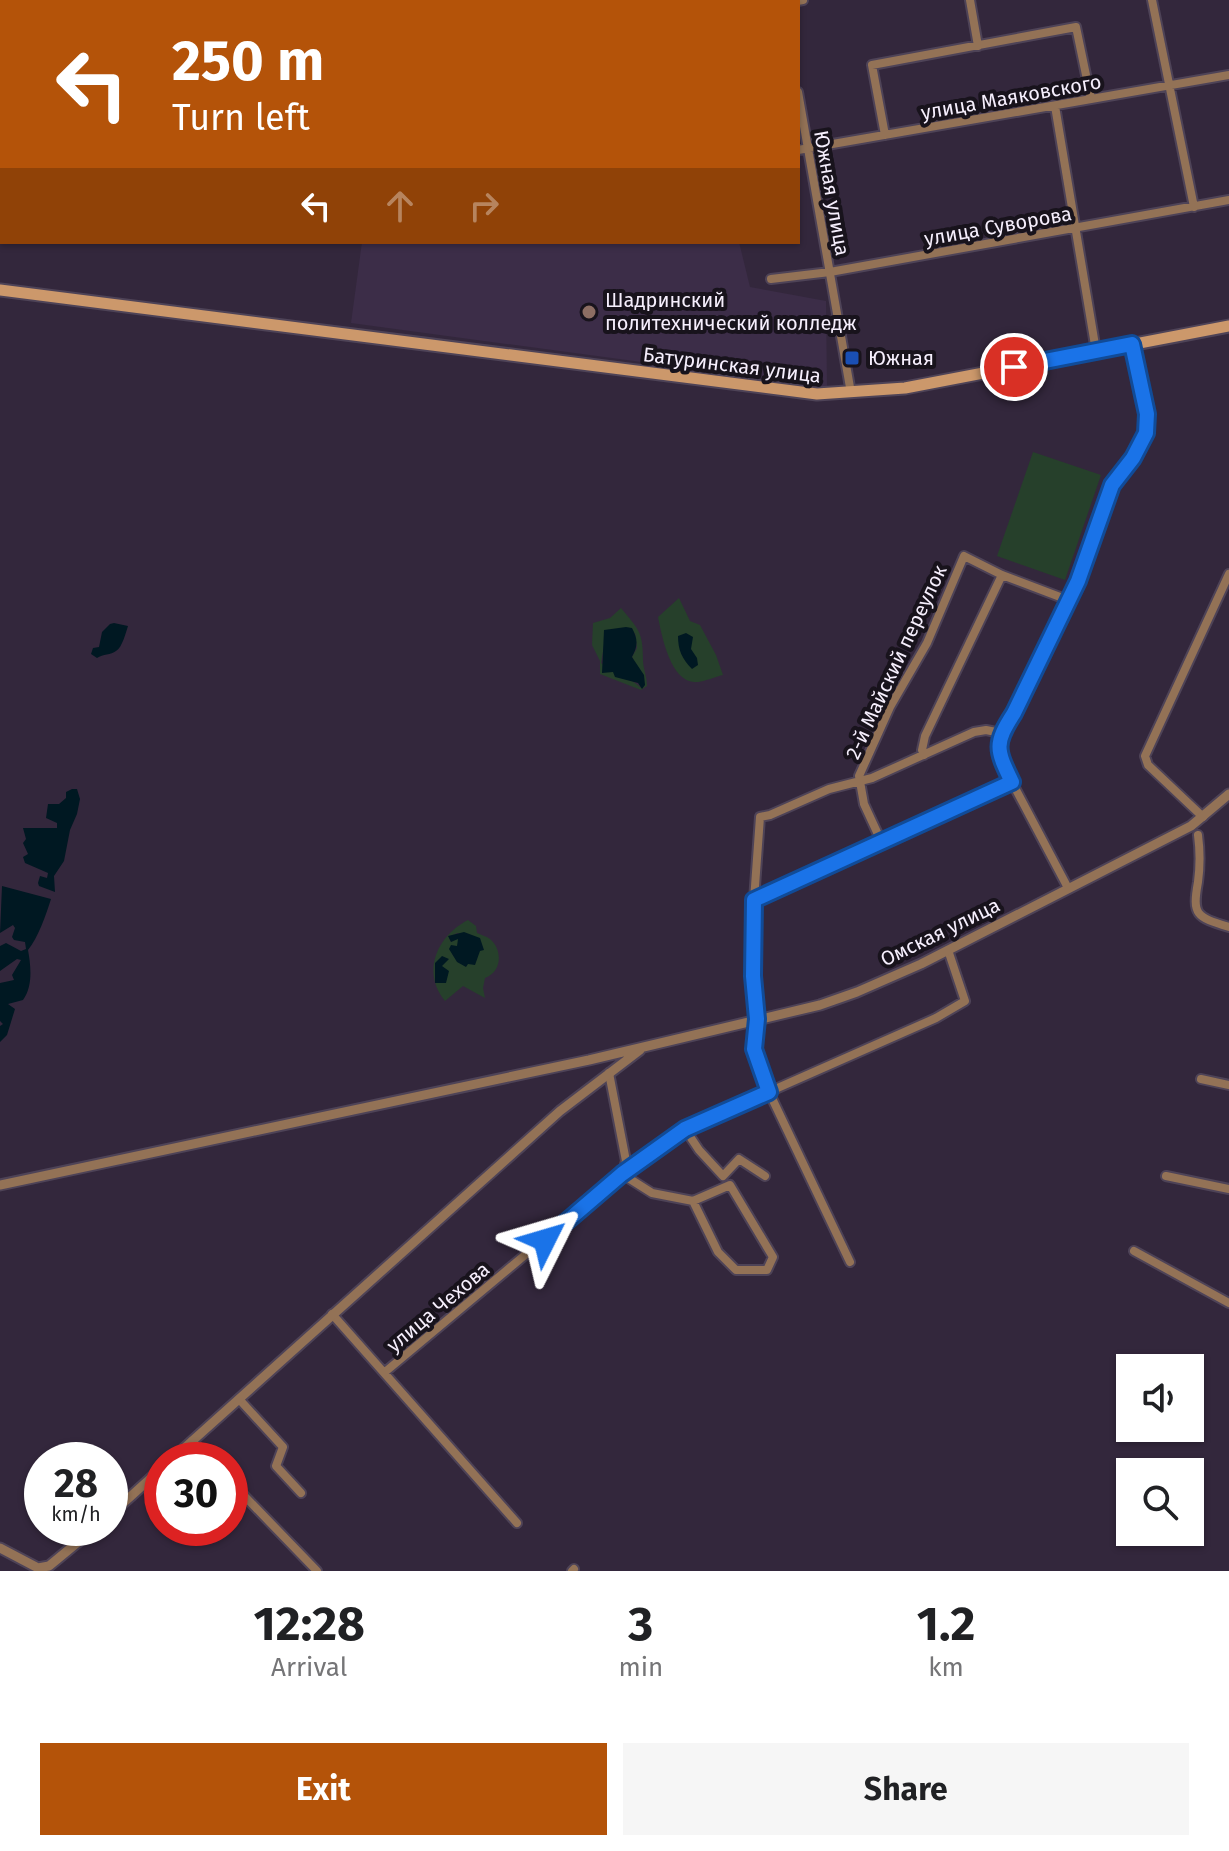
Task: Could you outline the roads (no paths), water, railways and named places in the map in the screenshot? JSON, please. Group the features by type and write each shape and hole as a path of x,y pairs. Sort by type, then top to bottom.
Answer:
{"main road":[{"name":"Батуринская улица","path":"0,290 800,393 851,393 905,388 1229,326"}],"street":[{"path":"970,0 978,46"},
{"path":"1152,0 1194,207"},
{"path":"885,135 872,65 1076,27 1091,99"},
{"name":"улица Маяковского","path":"803,150 1229,75"},
{"path":"1055,106 1096,351"},
{"name":"Южная улица","path":"800,115 803,150 830,272 851,393"},
{"name":"улица Суворова","path":"771,279 830,272 1229,200"},
{"path":"1068,888 998,753 1001,733 1014,713 1090,553 1112,485 1133,458 1146,433 1147,414 1132,344"},
{"name":"2-й Майский переулок","path":"882,843 864,804 859,776 903,681 927,643 964,556 1002,575 1068,600"},
{"path":"1203,817 1148,765 1145,756 1229,574"},
{"path":"924,755 925,736 1002,575"},
{"path":"850,1262 769,1092 754,1049 757,1019 753,976 754,900 760,817 829,789 860,782 974,732 986,730 1001,733"},
{"path":"754,900 1012,782"},
{"name":"Омская улица","path":"0,1185 643,1048 820,1005 857,992 948,950 1203,817 1229,794"},
{"path":"1198,835 1196,909 1207,920 1229,927"},
{"name":"улица Чехова","path":"385,1372 622,1174 685,1129 936,1018 965,1001 948,950"},
{"path":"192,1441 560,1111 643,1048"},
{"path":"609,1073 626,1161 622,1174 652,1193 693,1201 730,1185 773,1257 767,1270 736,1270 718,1252 693,1201"},
{"path":"1201,1079 1229,1085"},
{"path":"685,1129 723,1176 739,1159 765,1176"},
{"path":"1166,1176 1229,1189"},
{"path":"1134,1251 1229,1303"},
{"path":"332,1314 517,1523"},
{"path":"239,1399 283,1447 276,1466 301,1493"},
{"path":"128,1499 144,1484"},
{"path":"248,1500 317,1571"},
{"path":"0,1548 38,1568 51,1569 76,1546"}],"water":[{"path":"114,623 128,626 122,643 114,652 97,658 91,654 93,648 99,647 102,632"},
{"path":"632,628 635,636 636,646 632,657 644,675 645,685 642,689 638,683 615,677 613,672 602,673 604,630"},
{"path":"686,633 693,637 691,649 697,658 698,665 692,669 683,658 679,646 678,636"},
{"path":"77,789 80,799 64,861 54,876 55,892 39,886 40,876 47,878 48,873 25,863 23,857 28,854 23,843 26,839 23,828 57,828 57,823 46,818 48,804 59,804 66,798 66,792"},
{"path":"2,886 51,899 28,950 28,989 23,1000 8,1004 15,1009 7,1035 0,1042 0,1026 3,1024 0,1021 0,983 14,980 12,975 21,960 17,959 0,971 0,946 6,943 21,951 26,949 25,942 12,937 13,925 0,933"},
{"path":"464,932 480,938 484,950 480,951 475,965 468,964 466,967 457,962 449,949 451,945 457,946 458,939 451,942 448,936"},
{"path":"442,956 449,959 442,966 449,971 446,983 435,983 435,963"}],"place":[{"name":"Шадринский политехнический колледж","path":"589,312"},
{"name":"Южная","path":"852,358"}]}
